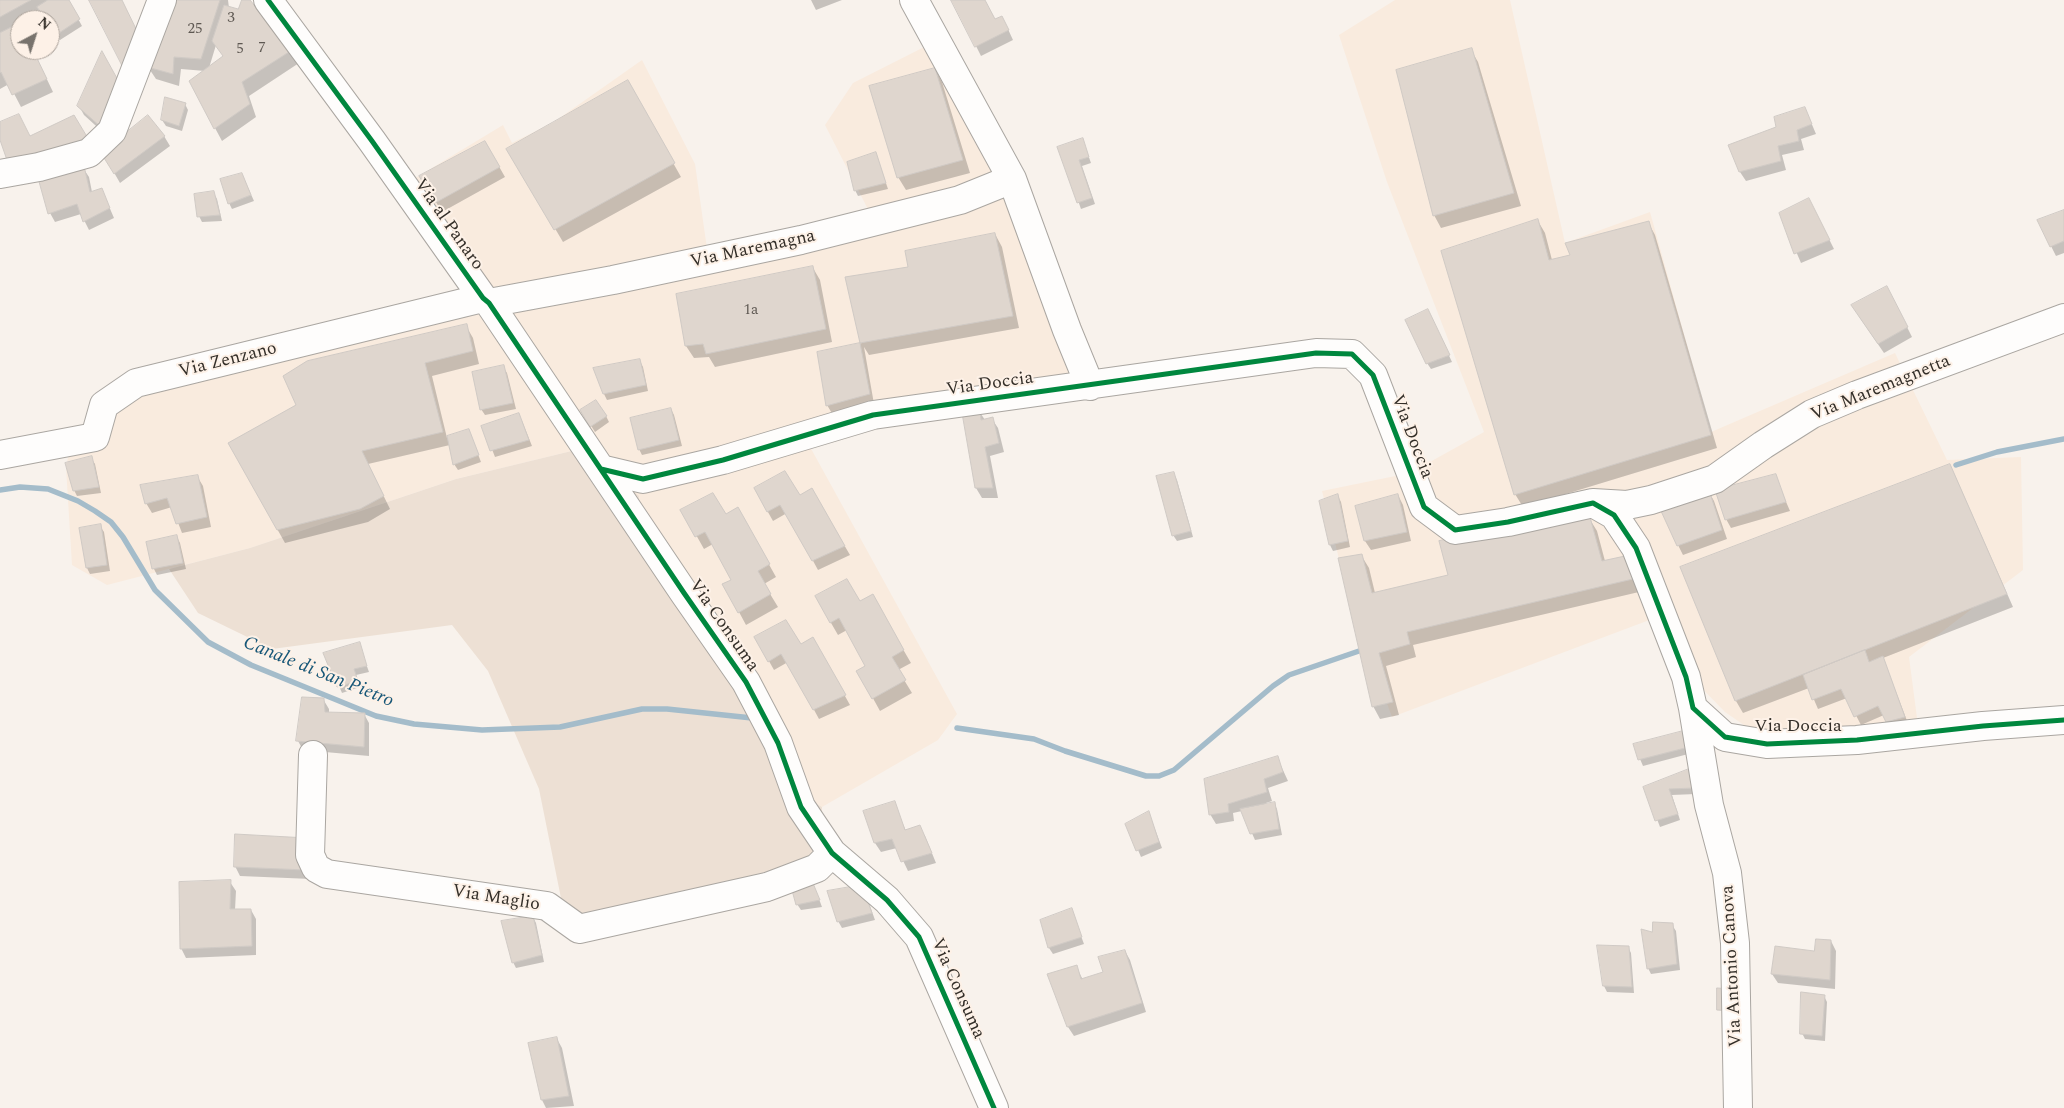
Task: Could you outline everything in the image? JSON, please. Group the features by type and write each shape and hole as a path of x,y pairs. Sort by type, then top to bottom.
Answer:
{"street":[{"path":"0,174 39,167 89,153 112,131 162,0"},
{"name":"Via al Panaro","path":"268,0 486,300 601,468"},
{"path":"914,0 1012,178 1067,330 1090,386"},
{"name":"Via Maremagna","path":"486,300 612,280 801,240 960,200 1012,178"},
{"name":"Via Zenzano","path":"0,455 95,437 104,405 136,383 486,300"},
{"name":"Via Maremagnetta","path":"1593,503 1627,505 1651,500 1715,479 1763,445 1812,414 1857,395 2064,318"},
{"name":"Via Doccia","path":"601,468 643,479 723,460 873,415 1316,354 1352,354 1373,375 1424,507 1455,530 1508,522 1593,503"},
{"name":"Via Consuma","path":"601,468 746,682 778,743 801,807 832,853 887,900 918,937 994,1108"},
{"path":"1593,503 1614,515 1636,548 1686,677 1693,708"},
{"name":"Via Doccia","path":"1693,708 1725,737 1766,744 1856,740 1983,726 2064,720"},
{"name":"Via Antonio Canova","path":"1693,708 1709,805 1727,873 1735,943 1738,1108"},
{"name":"Via Maglio","path":"312,755 310,855 316,868 326,874 547,906 579,929 767,887 818,868 832,853"}],"shaded area":[{"path":"1395,0 1510,0 1565,243 1650,212 1711,432 1895,353 1947,460 2021,457 2023,570 1909,657 1917,718 1888,735 1773,745 1725,712 1687,673 1660,616 1392,717 1353,615 1322,491 1410,473 1484,432 1387,182 1339,35"},
{"path":"940,39 1021,177 1053,250 1103,383 939,404 809,445 957,714 938,740 822,807 784,785 584,448 456,479 250,548 107,585 72,565 66,467 72,439 100,401 178,379 499,310 399,188 503,125 512,143 554,122 642,60 695,164 709,263 878,229 825,125 853,83"},
{"path":"584,448 639,496 639,523 724,651 784,785 822,807 820,853 713,908 566,923 539,789 488,671 452,625 272,649 198,613 169,569 250,548 456,479"}],"building":[{"path":"0,0 31,0 10,10 0,17"},
{"path":"48,0 69,0 80,19 60,32 60,10 39,10 37,7"},
{"path":"89,0 122,0 138,33 123,67"},
{"path":"170,0 220,0 201,59 174,57 173,74 147,67"},
{"path":"242,0 250,0 292,50 242,82 250,104 214,129 189,81 223,56 212,41 224,5 238,9"},
{"path":"951,0 985,0 995,19 1002,16 1009,30 975,47"},
{"path":"10,28 10,60 38,60 47,79 12,95 0,73 0,33"},
{"path":"1472,48 1514,193 1433,216 1396,70"},
{"path":"102,51 119,82 101,127 77,106"},
{"path":"935,68 963,160 897,178 869,86"},
{"path":"628,80 675,163 554,230 506,149"},
{"path":"165,97 186,103 179,126 161,120"},
{"path":"1805,107 1812,124 1797,130 1799,141 1778,146 1781,161 1739,172 1728,145 1776,127 1774,117"},
{"path":"19,114 30,136 74,115 89,140 8,163 0,140 0,122"},
{"path":"148,115 165,136 114,174 101,153"},
{"path":"1083,138 1089,157 1079,160 1092,198 1077,203 1057,147"},
{"path":"485,141 500,167 435,203 419,176"},
{"path":"876,152 886,183 854,191 847,162"},
{"path":"84,166 90,192 102,188 110,208 83,222 77,204 48,214 38,178"},
{"path":"242,173 251,195 228,204 220,179"},
{"path":"214,191 220,215 197,217 194,194"},
{"path":"1809,198 1830,240 1794,254 1779,213"},
{"path":"2064,210 2064,241 2050,247 2037,220"},
{"path":"1538,219 1549,260 1570,255 1565,243 1649,221 1711,435 1514,495 1441,251"},
{"path":"995,233 1013,316 860,343 845,277 908,267 905,251"},
{"path":"813,266 826,329 706,354 703,344 685,346 676,294"},
{"path":"1887,286 1908,327 1878,344 1851,305"},
{"path":"1428,309 1450,355 1426,364 1405,320"},
{"path":"467,324 473,351 425,363 443,432 362,451 384,496 360,509 277,530 228,443 296,405 283,376 307,361"},
{"path":"860,343 870,394 826,406 817,352"},
{"path":"640,359 646,385 603,394 593,368"},
{"path":"504,365 513,403 480,410 472,372"},
{"path":"596,400 607,416 590,427 580,410"},
{"path":"671,408 679,440 638,450 630,418"},
{"path":"980,410 981,420 993,417 999,443 985,447 993,488 975,488 962,413"},
{"path":"519,413 529,440 490,451 481,426"},
{"path":"469,429 479,455 453,465 447,436"},
{"path":"92,456 99,487 73,491 65,463"},
{"path":"1950,464 2007,594 1735,701 1680,567"},
{"path":"785,471 800,495 812,488 845,546 812,561 780,505 767,512 754,488"},
{"path":"1174,472 1191,531 1172,536 1156,476"},
{"path":"1776,474 1786,502 1725,520 1715,490"},
{"path":"198,475 207,517 176,524 167,498 145,504 140,485"},
{"path":"1709,490 1722,530 1677,546 1661,511"},
{"path":"713,493 726,514 738,507 770,564 758,571 771,594 738,613 722,584 731,580 705,532 695,537 680,510"},
{"path":"1338,494 1348,541 1329,545 1319,501"},
{"path":"1398,494 1407,532 1364,541 1355,506"},
{"path":"1590,517 1602,561 1625,556 1633,579 1407,632 1410,644 1379,653 1393,702 1372,707 1338,558 1362,554 1372,593 1448,575 1439,541"},
{"path":"101,524 107,565 86,568 79,528"},
{"path":"177,535 183,563 152,569 146,542"},
{"path":"847,579 860,601 873,594 904,650 892,657 906,680 872,699 856,671 865,666 839,618 830,623 815,596"},
{"path":"786,620 801,644 813,637 846,695 813,710 781,654 768,662 754,637"},
{"path":"360,642 367,666 354,669 358,681 337,687 323,653"},
{"path":"1865,650 1869,662 1883,656 1905,717 1886,722 1878,706 1854,717 1841,689 1812,700 1803,675"},
{"path":"302,697 324,698 325,712 365,713 364,747 296,741"},
{"path":"1687,730 1689,747 1638,760 1633,744"},
{"path":"1278,756 1283,772 1264,779 1267,792 1228,804 1229,812 1209,815 1204,779"},
{"path":"1689,769 1694,788 1669,789 1678,814 1655,821 1643,787"},
{"path":"895,801 905,830 920,825 932,853 901,862 892,839 874,843 863,811"},
{"path":"1275,802 1279,829 1250,834 1240,809"},
{"path":"1149,811 1159,842 1136,851 1125,824"},
{"path":"235,834 307,838 306,870 234,867"},
{"path":"810,876 820,900 796,905 790,883"},
{"path":"231,880 230,909 251,909 252,946 180,949 179,882"},
{"path":"862,885 872,913 837,922 827,891"},
{"path":"1072,908 1082,937 1048,948 1040,920"},
{"path":"533,916 542,955 512,963 501,921"},
{"path":"1653,922 1673,923 1677,964 1647,969 1641,929 1652,932"},
{"path":"1816,939 1831,940 1830,980 1771,974 1775,946 1814,951"},
{"path":"1597,945 1629,946 1632,987 1603,986"},
{"path":"1125,950 1142,1003 1067,1027 1047,974 1077,965 1081,979 1103,972 1098,957"},
{"path":"1717,988 1732,989 1732,1011 1717,1010"},
{"path":"1801,992 1825,995 1822,1036 1800,1034"},
{"path":"557,1037 569,1096 541,1100 528,1043"}],"waterway":[{"name":"Canale di San Pietro","path":"1956,465 1997,452 2064,439"},
{"name":"Canale di San Pietro","path":"0,490 20,487 48,489 78,501 95,511 111,522 123,537 155,590 208,642 251,665 376,716 414,724 482,730 560,727 642,709 667,709 752,718"},
{"name":"Canale di San Pietro","path":"957,728 1034,739 1065,751 1146,776 1159,776 1174,770 1273,686 1289,675 1359,651"}],"cycle path":[{"path":"268,0 372,141 483,298 489,303 746,682 778,743 801,807 832,853 887,900 919,937 994,1108"},
{"path":"601,469 643,479 723,460 873,415 1316,353 1352,354 1373,375 1424,507 1455,530 1508,522 1593,503 1614,515 1636,548 1686,677 1693,708 1725,737 1767,744 1857,740 1983,726 2064,720"}]}
